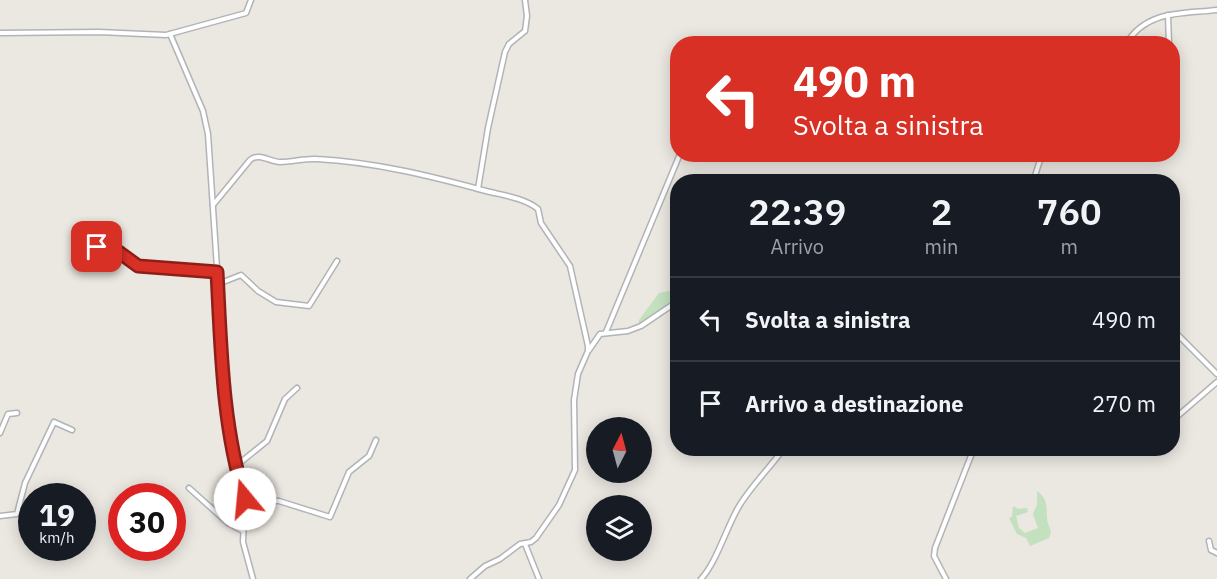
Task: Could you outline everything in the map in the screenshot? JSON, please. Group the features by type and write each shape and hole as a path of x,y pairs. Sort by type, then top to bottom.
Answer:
{"street":[{"path":"0,33 170,34 246,13 251,0"},
{"path":"478,189 505,52 509,44 525,31 527,16 525,0"},
{"path":"1131,36 1137,27 1168,15 1179,12 1217,10"},
{"path":"1168,15 1169,36"},
{"path":"170,34 203,111 208,134 226,402 236,466 245,499 243,544 253,579"},
{"path":"213,205 255,156 279,162 309,158 335,160 419,174 531,205 538,209 541,223 570,266 588,351"},
{"path":"606,332 670,178"},
{"path":"97,247 116,250 138,266 217,272"},
{"path":"218,284 241,275 258,291 276,302 309,306 337,261"},
{"path":"470,579 480,569 536,538 559,505 575,470 574,400 579,370 600,334 628,331 641,326 670,306"},
{"path":"1180,337 1217,374"},
{"path":"1180,414 1217,382"},
{"path":"236,466 267,441 286,396 297,388"},
{"path":"0,433 8,414 17,414"},
{"path":"0,516 17,513 26,483 54,422 72,430"},
{"path":"245,499 287,503 328,518 349,472 372,452 376,441"},
{"path":"701,579 711,567 719,545 739,506 778,456"},
{"path":"946,579 934,555 935,548 971,456"},
{"path":"189,488 228,523 243,531"},
{"path":"1209,541 1211,550 1217,553"},
{"path":"522,544 539,579"}],"green space":[{"path":"670,291 670,305 638,326 639,320 659,293"},
{"path":"1037,491 1045,500 1051,532 1049,538 1030,546 1026,538 1017,534 1009,518 1012,517 1013,506 1018,509 1027,508 1028,512 1016,516 1019,528 1025,533 1038,528 1033,514 1037,505"}],"route":[{"path":"97,247 116,250 138,266 217,272 226,402 237,473 245,499"}]}
